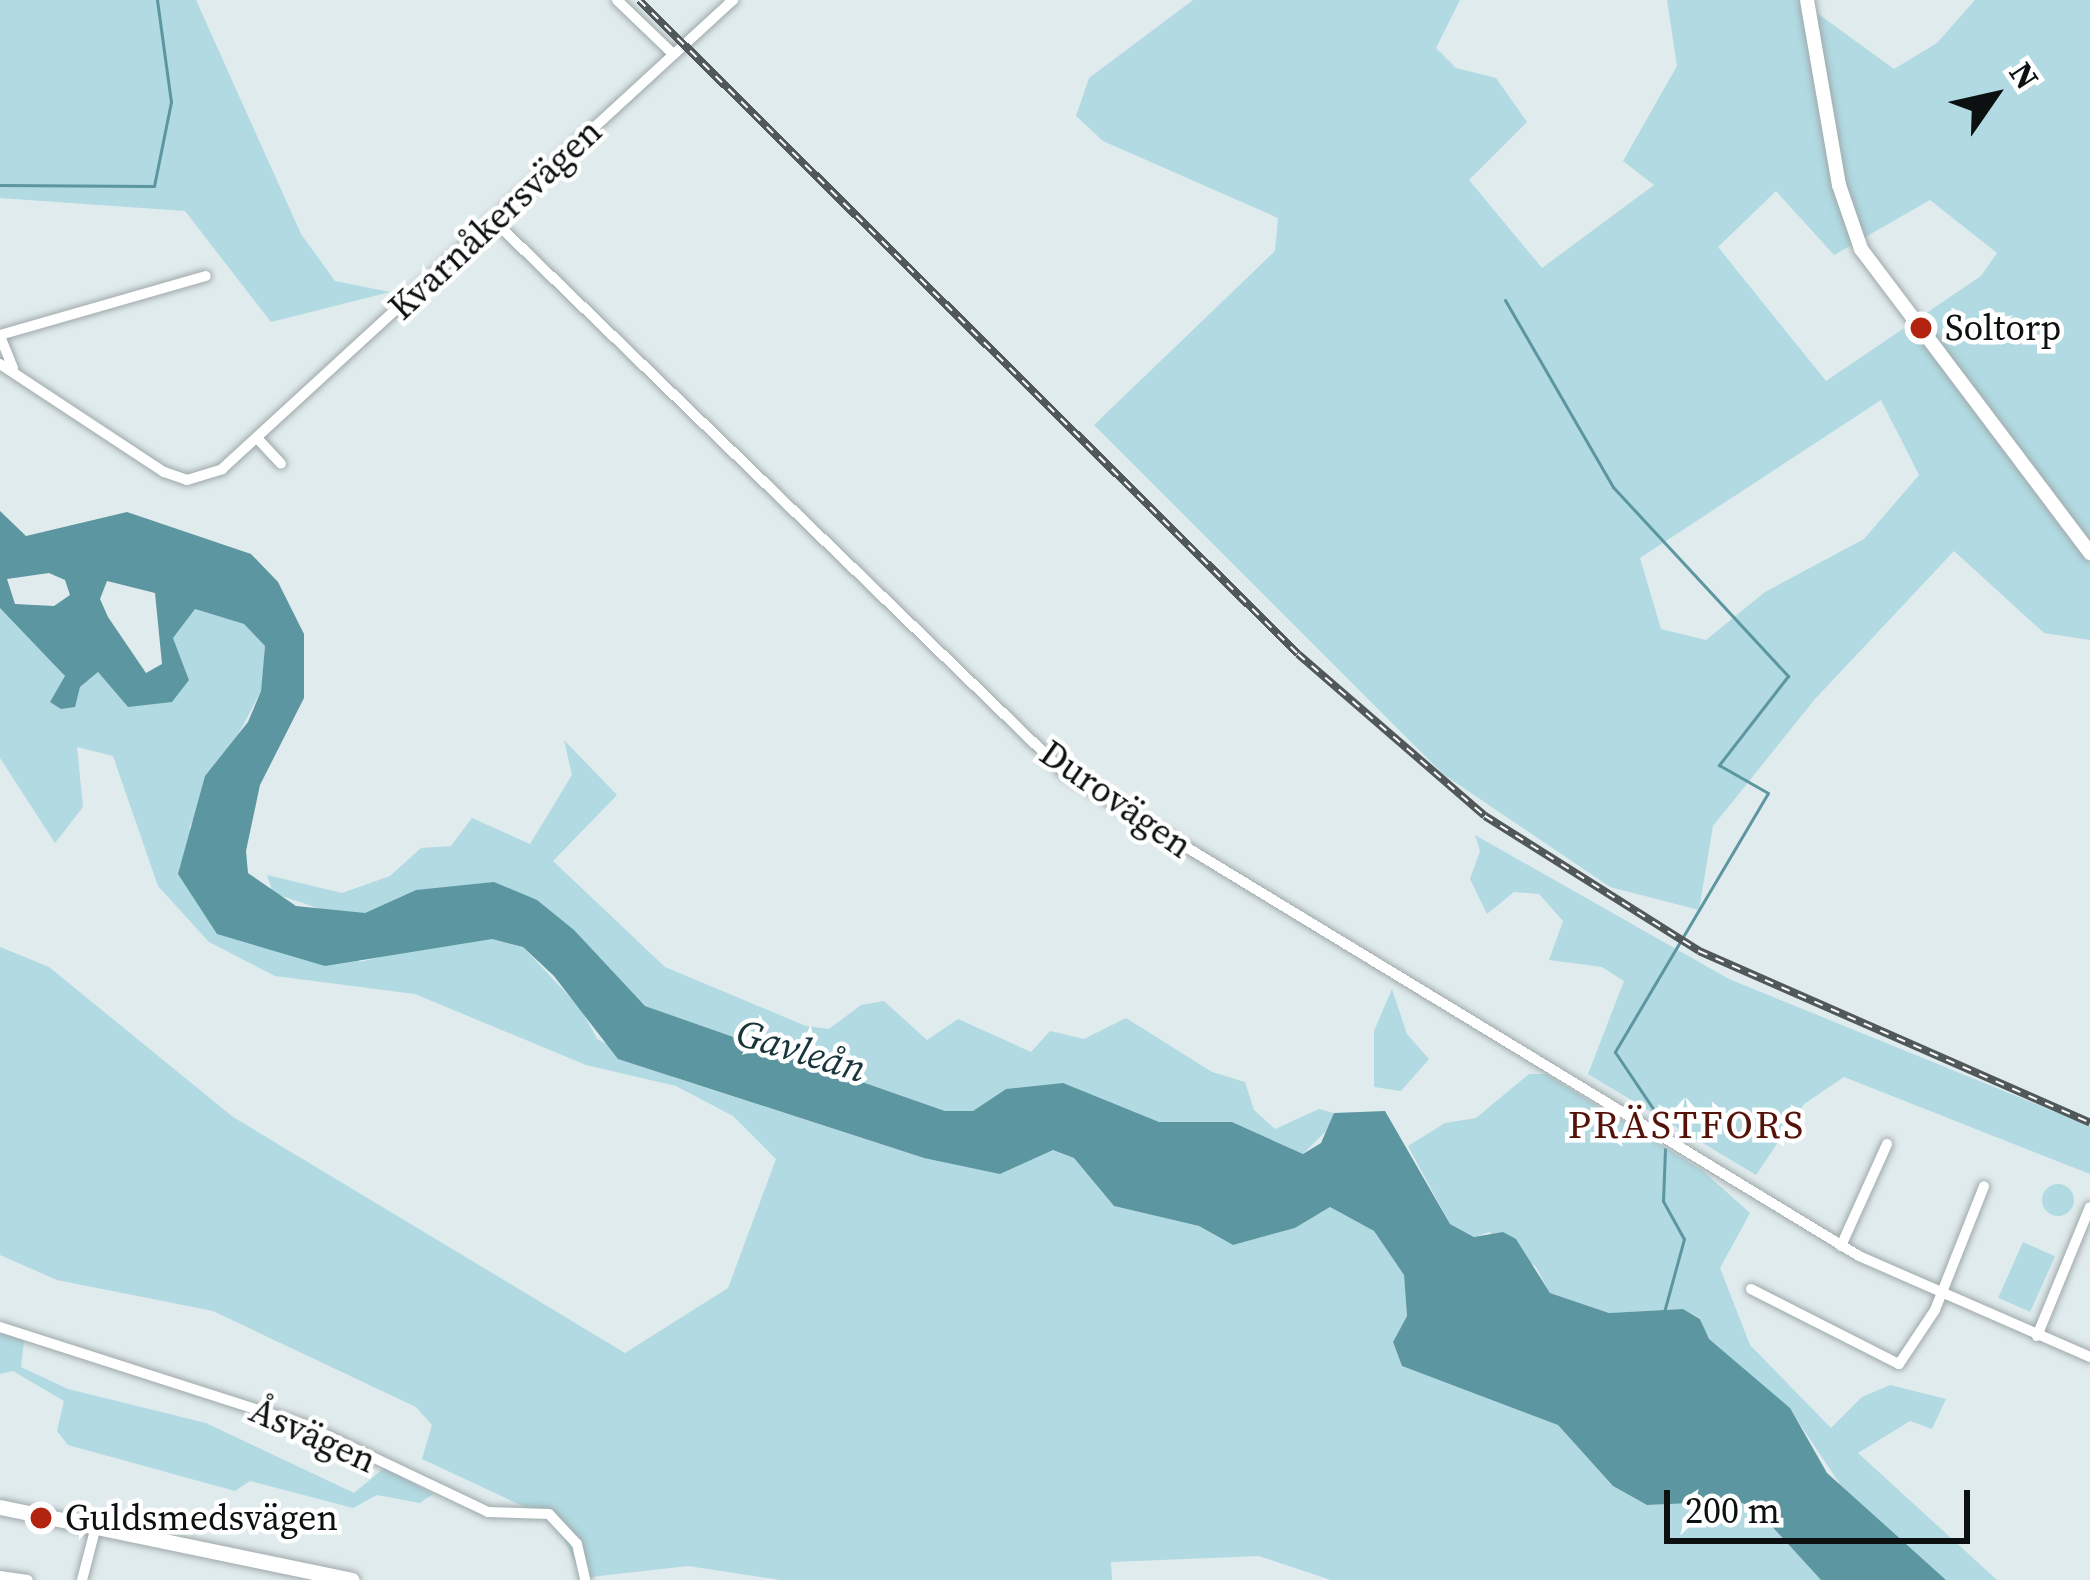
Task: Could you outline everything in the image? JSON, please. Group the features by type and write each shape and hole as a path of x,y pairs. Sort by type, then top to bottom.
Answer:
{"main road":[{"path":"0,1507 352,1580"}],"street":[{"path":"617,0 672,53"},
{"name":"Kvarnåkersvägen","path":"206,276 0,336 6,366 136,458 187,480 222,469 733,0"},
{"path":"1807,0 1839,185 1862,249 2090,553"},
{"name":"Durovägen","path":"493,220 1066,774 1841,1246 1940,1296 2090,1357"},
{"path":"257,438 281,464"},
{"path":"1841,1246 1887,1144"},
{"path":"1751,1289 1892,1364 1913,1353 1984,1186"},
{"path":"2037,1336 2090,1207"},
{"name":"Åsvägen","path":"0,1327 303,1424 488,1512 549,1514 578,1544 585,1580"},
{"path":"82,1580 94,1530"},
{"path":"0,1576 28,1580"}],"shaded area":[{"path":"0,0 196,0 301,234 335,281 390,292 271,322 185,211 0,198"},
{"path":"1193,0 1460,0 1436,48 1456,68 1496,78 1527,122 1469,180 1542,268 1654,185 1623,161 1677,66 1667,0 1799,0 1894,69 1937,43 1975,0 2090,0 2090,640 2044,633 1954,551 1815,699 1713,826 1699,910 1610,887 1443,774 1094,425 1275,251 1278,218 1103,141 1076,116 1089,78","holes":["1776,191 1834,255 1930,200 1997,253 1981,276 1826,381 1718,247","1881,400 1919,475 1864,539 1765,592 1706,640 1661,629 1640,558"]},
{"path":"0,511 26,536 127,512 251,554 278,582 304,634 304,698 260,785 246,851 248,873 296,906 365,913 416,890 494,882 537,900 574,930 645,1006 945,1111 973,1111 1006,1089 1063,1083 1159,1122 1232,1122 1303,1154 1321,1143 1334,1113 1385,1111 1450,1224 1474,1237 1503,1232 1516,1239 1550,1293 1609,1313 1683,1309 1700,1319 1709,1339 1790,1408 1827,1473 1946,1580 1821,1580 1756,1509 1737,1501 1647,1505 1613,1486 1558,1425 1402,1366 1393,1342 1407,1316 1404,1275 1374,1231 1330,1207 1295,1228 1233,1245 1199,1226 1114,1206 1074,1158 1053,1150 1000,1174 924,1158 618,1059 554,976 523,947 492,939 325,966 217,934 178,874 205,776 248,722 261,691 265,646 244,624 195,609 173,638 189,680 172,702 128,707 98,672 80,687 75,707 61,709 50,702 65,676 0,608","holes":["49,573 65,580 70,595 54,606 15,604 7,579","107,581 155,593 162,664 146,673 100,599"]},
{"path":"0,608 49,653 65,676 59,688 80,687 98,672 128,707 189,680 173,638 184,613 195,609 244,624 265,646 261,691 189,828 360,962 445,941 492,939 523,947 581,1009 597,1039 676,1078 924,1158 1028,1159 1053,1150 1074,1158 1114,1206 1199,1226 1233,1245 1295,1228 1330,1207 1374,1231 1404,1275 1407,1316 1393,1342 1402,1366 1558,1425 1613,1486 1647,1505 1737,1501 1756,1509 1821,1580 1331,1580 1259,1556 1111,1562 1112,1580 781,1580 688,1566 582,1578 562,1535 542,1515 422,1459 432,1425 416,1407 213,1311 57,1280 0,1255 0,947 49,967 233,1117 625,1353 728,1288 776,1159 733,1116 676,1086 586,1065 415,994 275,976 209,942 158,886 113,756 77,747 83,807 55,843 0,758"},
{"path":"564,740 617,795 553,861 665,967 806,1026 829,1029 861,1005 884,1001 927,1040 958,1019 1031,1052 1050,1031 1084,1039 1126,1018 1212,1072 1245,1082 1254,1110 1275,1129 1319,1109 1334,1113 1330,1127 1303,1154 1232,1122 1159,1122 1082,1097 1006,1089 973,1111 945,1111 645,1006 537,900 416,890 365,913 332,913 273,893 267,875 342,893 390,876 421,848 451,846 472,818 530,844 572,775"},
{"path":"1475,835 1729,979 2090,1126 2090,1174 1844,1077 1804,1104 1756,1175 1588,1074 1624,981 1602,967 1549,960 1563,921 1539,894 1514,892 1487,914 1470,879 1480,851"},
{"path":"1392,989 1407,1034 1429,1059 1401,1091 1374,1087 1374,1031"},
{"path":"1529,1074 1546,1074 1703,1171 1750,1213 1720,1268 1750,1345 1831,1428 1862,1397 1890,1385 1946,1399 1932,1429 1910,1421 1858,1453 1997,1580 1946,1580 1846,1493 1789,1408 1708,1339 1700,1318 1683,1309 1609,1313 1550,1293 1536,1267 1489,1232 1475,1237 1450,1224 1408,1146 1445,1123 1476,1118"},
{"path":"2058,1184 2069,1189 2074,1200 2069,1211 2058,1216 2047,1211 2042,1200 2047,1189"},
{"path":"2023,1242 2055,1256 2030,1312 1998,1298"},
{"path":"0,1331 24,1341 21,1367 68,1389 206,1423 354,1493 384,1468 433,1494 420,1503 377,1495 353,1508 250,1481 235,1491 68,1445 57,1431 64,1401 13,1371 0,1374"}],"waterway":[{"path":"0,185 154,186 171,102 157,0"},
{"path":"1505,300 1613,487 1788,676 1719,765 1768,793 1615,1052 1666,1128"},
{"path":"1664,1312 1684,1239 1663,1201 1665,1149"}],"railway":[{"path":"639,0 1298,654 1485,816 1699,951 2090,1123"}],"place":[{"name":"Soltorp","path":"1921,328"},
{"name":"Guldsmedsvägen","path":"41,1518"}],"district":[{"name":"PRÄSTFORS","path":"1687,1125"}],"water label":[{"name":"Gavleån","path":"801,1051"}]}
